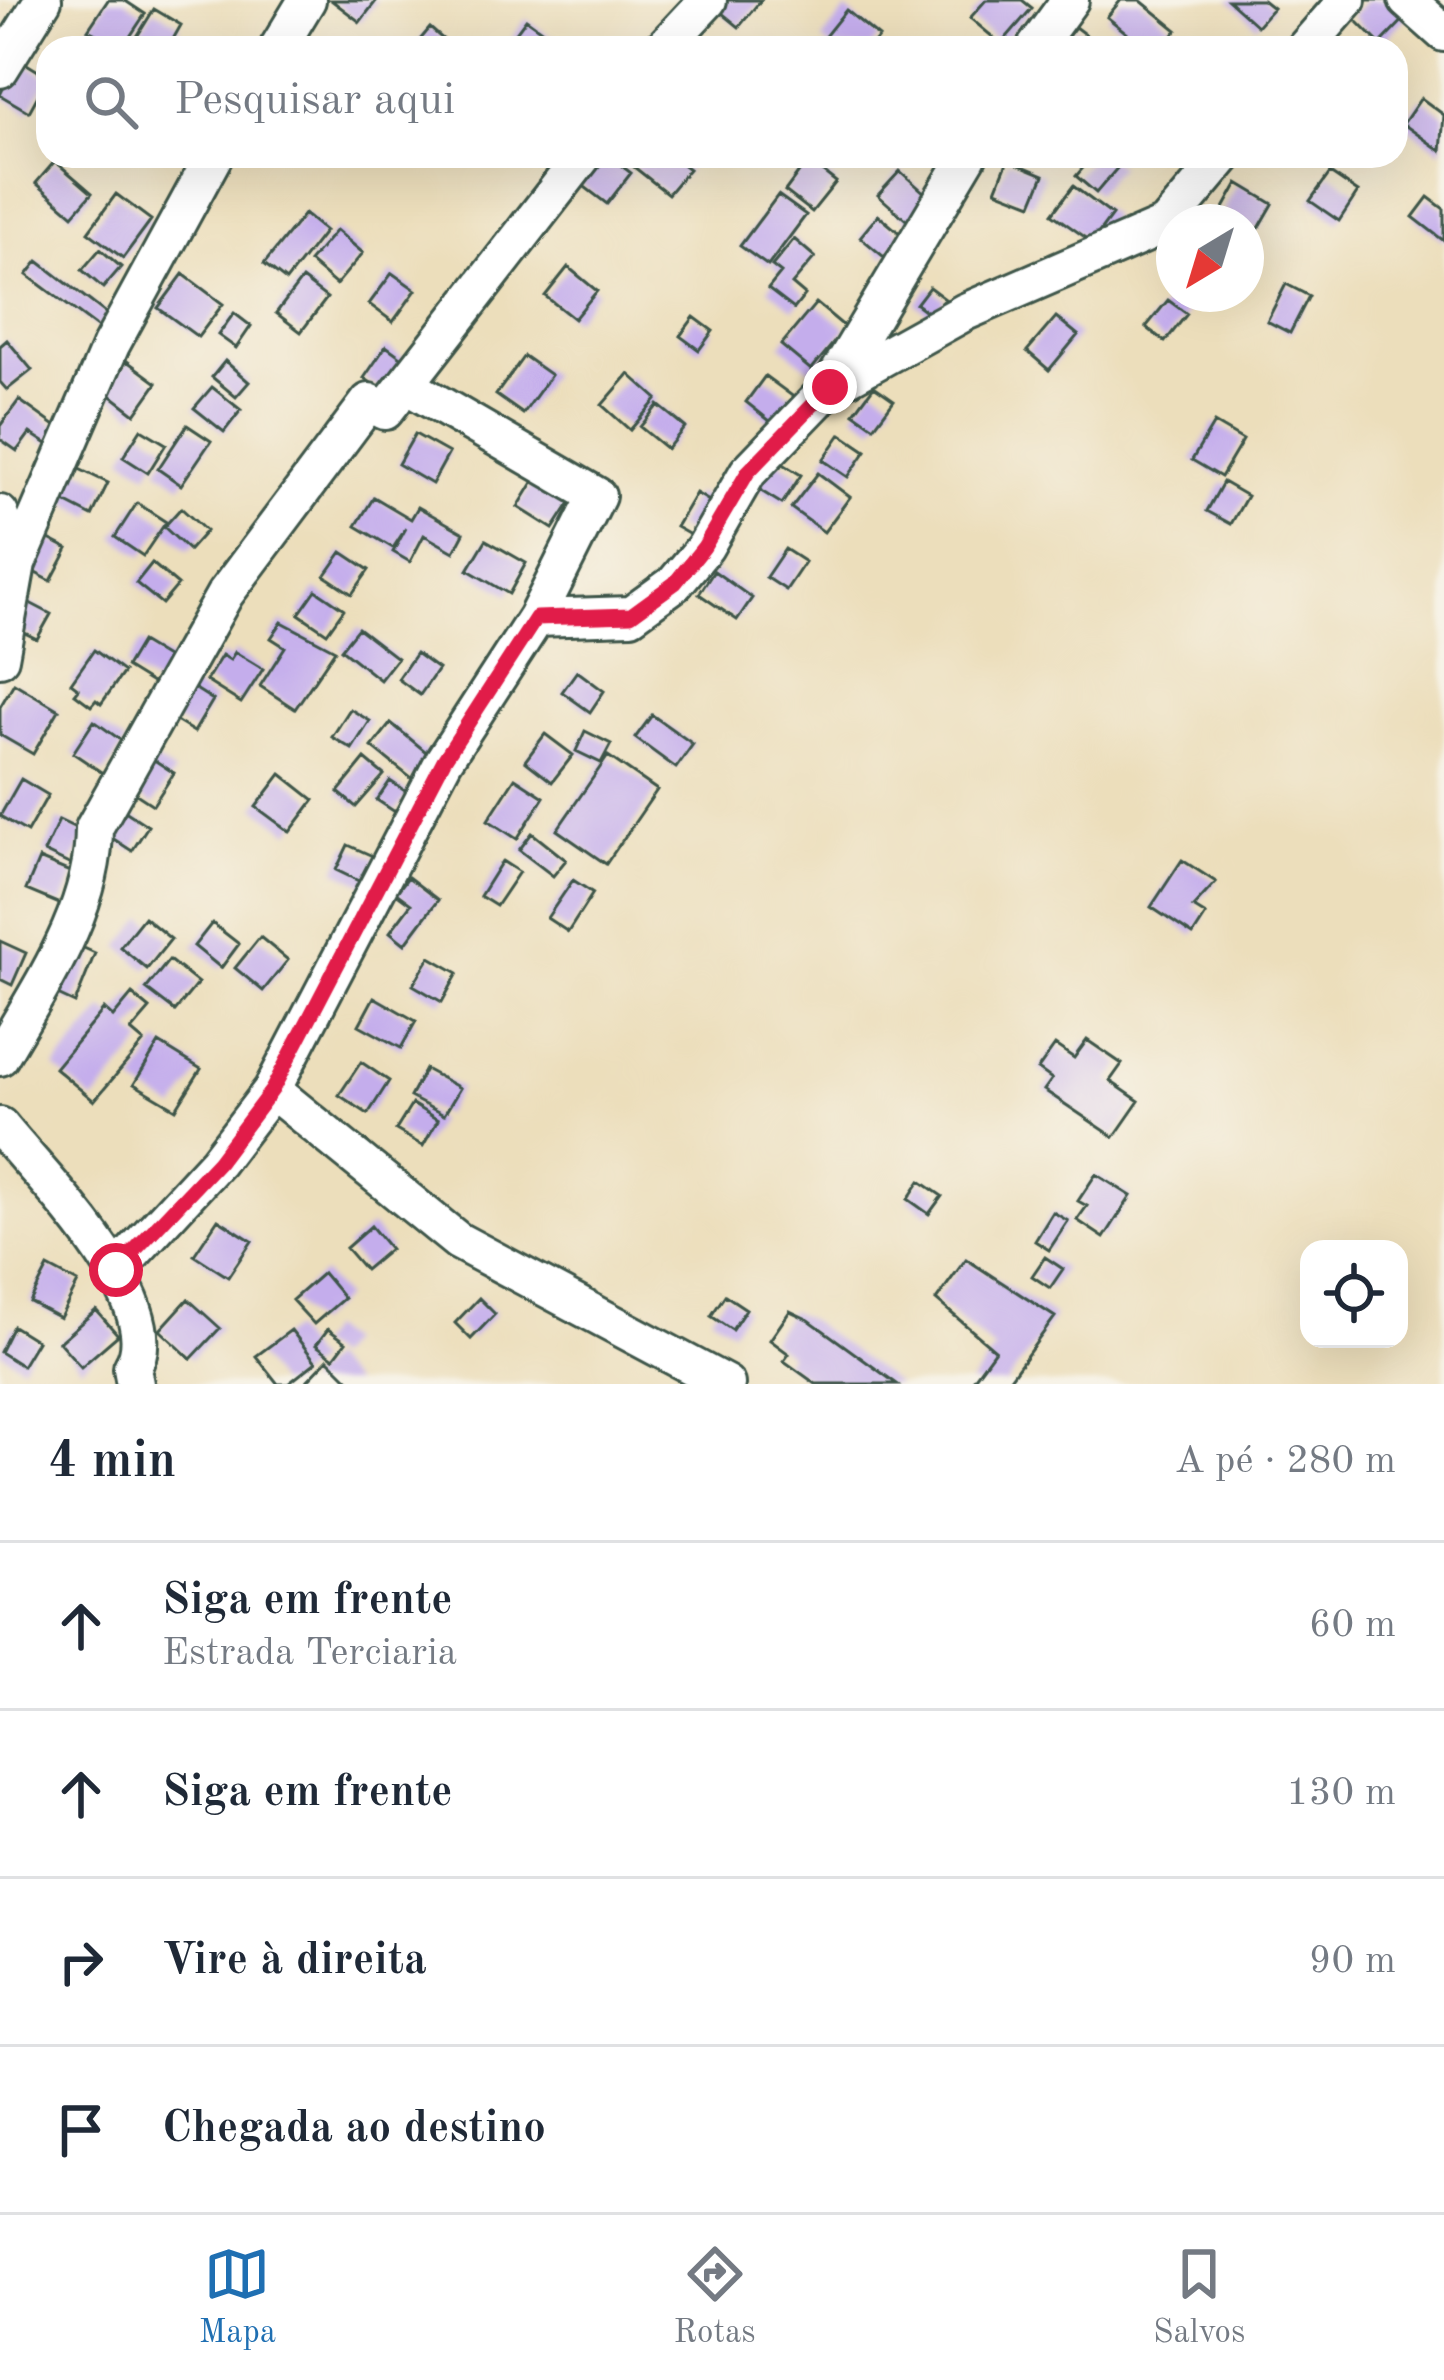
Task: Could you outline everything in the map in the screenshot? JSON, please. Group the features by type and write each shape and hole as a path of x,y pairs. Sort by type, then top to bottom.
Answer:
{"street":[{"path":"0,69 43,0"},
{"path":"285,36 307,0"},
{"path":"1044,36 1070,0"},
{"path":"1316,36 1347,0"},
{"path":"1407,0 1444,33"},
{"path":"673,36 700,3"},
{"path":"0,658 17,564 111,345 207,168"},
{"path":"0,1057 54,963 94,868 94,828 225,594 369,402 385,411 574,168"},
{"path":"536,618 631,615 675,583 704,547 748,472 830,387 961,168"},
{"path":"830,387 965,313 1166,226 1214,168"},
{"path":"116,1270 218,1162 272,1090 444,760 536,618 597,496 406,386"},
{"path":"0,514 17,564"},
{"path":"272,1090 458,1241 726,1384"},
{"path":"0,1126 116,1270 134,1301 140,1356 132,1368 135,1384"}],"building":[{"path":"108,0 124,0 145,14 130,36 100,36 88,30"},
{"path":"331,0 377,0 360,22"},
{"path":"706,0 761,0 739,27"},
{"path":"986,0 1022,0 1032,8 1008,36 991,36 970,18"},
{"path":"1121,0 1140,0 1177,30 1172,36 1130,36 1107,17"},
{"path":"1228,0 1263,0 1273,8 1257,26"},
{"path":"1367,0 1402,0 1413,10 1388,36 1372,36 1352,16"},
{"path":"154,9 181,25 175,36 137,36"},
{"path":"846,10 878,36 825,36"},
{"path":"526,19 550,36 513,36"},
{"path":"17,58 36,70 36,99 29,112 0,95"},
{"path":"1421,98 1444,115 1441,151 1408,128 1408,117"},
{"path":"49,168 63,168 92,193 73,215 36,183"},
{"path":"581,168 625,168 631,173 607,204 573,178"},
{"path":"635,168 689,169 668,194"},
{"path":"802,168 818,168 836,182 812,212 785,191"},
{"path":"1005,168 1027,168 1044,175 1032,204 996,190"},
{"path":"1083,168 1117,168 1096,193 1076,176"},
{"path":"900,171 936,203 914,227 878,195"},
{"path":"1330,173 1358,192 1339,221 1310,201"},
{"path":"1238,183 1273,204 1264,220 1264,204 1226,204"},
{"path":"1073,186 1112,215 1092,242 1052,214"},
{"path":"116,194 151,220 123,258 88,232"},
{"path":"778,195 806,215 768,266 740,246"},
{"path":"1428,197 1444,209 1444,241 1413,217"},
{"path":"304,214 325,231 286,281 264,264"},
{"path":"878,215 902,235 884,257 860,237"},
{"path":"336,230 363,253 336,285 309,262"},
{"path":"794,239 815,257 792,284 805,295 794,309 768,289 781,273 772,266"},
{"path":"100,249 121,267 103,288 82,270"},
{"path":"38,261 108,315 98,328 27,275"},
{"path":"568,267 597,291 574,319 545,296"},
{"path":"392,273 416,290 393,322 369,304"},
{"path":"183,274 223,304 198,337 158,308"},
{"path":"302,279 327,298 301,332 276,313"},
{"path":"1286,284 1309,296 1290,333 1267,321"},
{"path":"929,287 945,299 932,316 916,304"},
{"path":"816,303 846,328 811,370 781,345"},
{"path":"1158,312 1187,314 1165,342 1146,327"},
{"path":"234,313 251,326 236,348 218,335"},
{"path":"694,317 713,331 699,350 680,336"},
{"path":"1056,317 1078,335 1049,370 1027,351"},
{"path":"7,340 32,370 7,390 0,382 0,346"},
{"path":"386,346 411,364 389,395 364,378"},
{"path":"524,356 551,375 523,414 496,395"},
{"path":"127,361 157,383 135,414 105,391"},
{"path":"225,361 249,382 236,397 212,377"},
{"path":"629,374 657,399 630,430 602,405"},
{"path":"765,376 795,398 775,425 746,402"},
{"path":"874,386 894,400 874,427 854,413"},
{"path":"212,387 241,410 224,432 194,408"},
{"path":"19,400 58,428 47,444 30,433 17,451 0,439 0,426"},
{"path":"658,405 685,427 667,449 640,427"},
{"path":"1214,423 1243,440 1221,477 1192,460"},
{"path":"187,425 211,441 181,485 158,469"},
{"path":"141,429 166,444 148,473 123,457"},
{"path":"415,434 449,453 432,484 398,464"},
{"path":"841,434 866,451 848,477 823,460"},
{"path":"772,457 801,475 782,504 753,486"},
{"path":"75,467 108,483 92,516 59,499"},
{"path":"818,473 850,497 824,532 791,508"},
{"path":"537,476 573,498 553,529 518,507"},
{"path":"1223,482 1247,496 1231,524 1207,511"},
{"path":"696,493 719,507 699,540 676,527"},
{"path":"374,497 411,519 418,507 464,533 454,552 424,535 410,562 393,552 406,528 393,548 356,526"},
{"path":"137,503 166,522 143,556 115,537"},
{"path":"181,508 206,531 189,550 164,527"},
{"path":"45,537 68,549 51,581 28,569"},
{"path":"486,540 526,563 509,594 468,570"},
{"path":"785,549 805,562 786,590 766,577"},
{"path":"342,552 369,570 352,594 325,576"},
{"path":"152,563 178,585 162,604 136,583"},
{"path":"714,571 752,598 737,620 699,594"},
{"path":"316,590 344,609 327,633 299,614"},
{"path":"26,601 51,614 37,639 13,627"},
{"path":"282,622 335,650 295,709 260,686 285,647 271,638"},
{"path":"358,628 397,658 380,680 341,649"},
{"path":"141,642 176,663 160,688 126,667"},
{"path":"94,650 124,672 101,704 96,700 91,706 75,694 79,689 71,683"},
{"path":"235,652 263,669 241,703 206,681 222,655 230,660"},
{"path":"416,653 438,669 420,695 398,679"},
{"path":"577,671 604,691 590,712 562,692"},
{"path":"183,681 213,700 194,732 163,713"},
{"path":"14,683 59,710 33,754 0,735 0,707"},
{"path":"350,709 370,721 352,749 332,737"},
{"path":"652,715 693,744 676,768 635,738"},
{"path":"94,721 125,743 104,774 73,753"},
{"path":"391,723 431,756 412,779 372,747"},
{"path":"585,731 611,744 601,763 576,751"},
{"path":"545,734 573,755 552,782 525,761"},
{"path":"142,752 174,773 153,805 121,784"},
{"path":"608,756 657,790 606,864 557,830"},
{"path":"365,759 384,775 356,807 338,792"},
{"path":"281,774 314,800 290,832 256,807"},
{"path":"515,778 544,797 517,839 488,820"},
{"path":"21,779 48,795 27,832 0,816"},
{"path":"390,781 408,793 395,812 377,800"},
{"path":"119,807 148,826 132,851 103,832"},
{"path":"59,820 86,833 71,865 44,852"},
{"path":"532,833 566,860 553,876 519,850"},
{"path":"348,845 377,858 365,884 336,870"},
{"path":"39,859 75,874 62,905 26,890"},
{"path":"1182,860 1216,882 1193,907 1206,915 1193,935 1151,907"},
{"path":"502,861 519,872 496,906 480,896"},
{"path":"408,877 438,900 405,944 390,932 411,904 396,893"},
{"path":"573,880 593,893 568,932 547,918"},
{"path":"144,917 171,939 147,969 120,947"},
{"path":"212,923 239,944 221,968 194,946"},
{"path":"260,937 288,960 263,991 235,968"},
{"path":"0,941 26,953 12,985 0,979"},
{"path":"68,941 95,953 75,1003 47,990"},
{"path":"430,957 458,973 442,1002 413,985"},
{"path":"169,960 198,983 175,1011 146,989"},
{"path":"132,994 150,1009 131,1031 144,1042 94,1101 55,1068 104,1009 113,1017"},
{"path":"374,997 416,1021 401,1048 359,1025"},
{"path":"1087,1040 1122,1064 1110,1081 1139,1101 1114,1137 1044,1090 1052,1079 1038,1069 1055,1045 1074,1058"},
{"path":"159,1043 201,1069 176,1109 134,1084"},
{"path":"361,1062 389,1081 368,1114 339,1095"},
{"path":"425,1069 460,1088 444,1115 410,1097"},
{"path":"412,1104 438,1120 423,1146 396,1130"},
{"path":"1096,1174 1131,1196 1104,1238 1077,1220 1087,1206 1078,1201"},
{"path":"920,1181 942,1196 929,1214 908,1199"},
{"path":"1053,1212 1068,1221 1049,1250 1035,1241"},
{"path":"218,1219 252,1241 228,1277 194,1255"},
{"path":"371,1226 390,1249 365,1270 346,1248"},
{"path":"1045,1257 1063,1269 1050,1288 1032,1276"},
{"path":"966,1259 1055,1317 1006,1384 970,1384 995,1350 936,1300"},
{"path":"48,1267 78,1283 60,1318 30,1302"},
{"path":"323,1273 344,1298 314,1324 292,1300"},
{"path":"725,1295 746,1309 732,1330 711,1316"},
{"path":"479,1298 495,1314 471,1339 455,1323"},
{"path":"188,1299 220,1328 191,1359 160,1330"},
{"path":"96,1310 118,1335 81,1367 59,1342"},
{"path":"790,1311 897,1384 816,1384 784,1361 789,1354 770,1340"},
{"path":"13,1326 37,1341 22,1366 0,1352"},
{"path":"328,1329 346,1342 334,1358 316,1345"},
{"path":"291,1330 316,1362 288,1384 278,1384 256,1356"},
{"path":"328,1359 353,1384 304,1384"}],"route":[{"path":"116,1270 218,1162 272,1090 444,760 536,618 631,615 675,583 704,547 748,472 830,387"}]}
